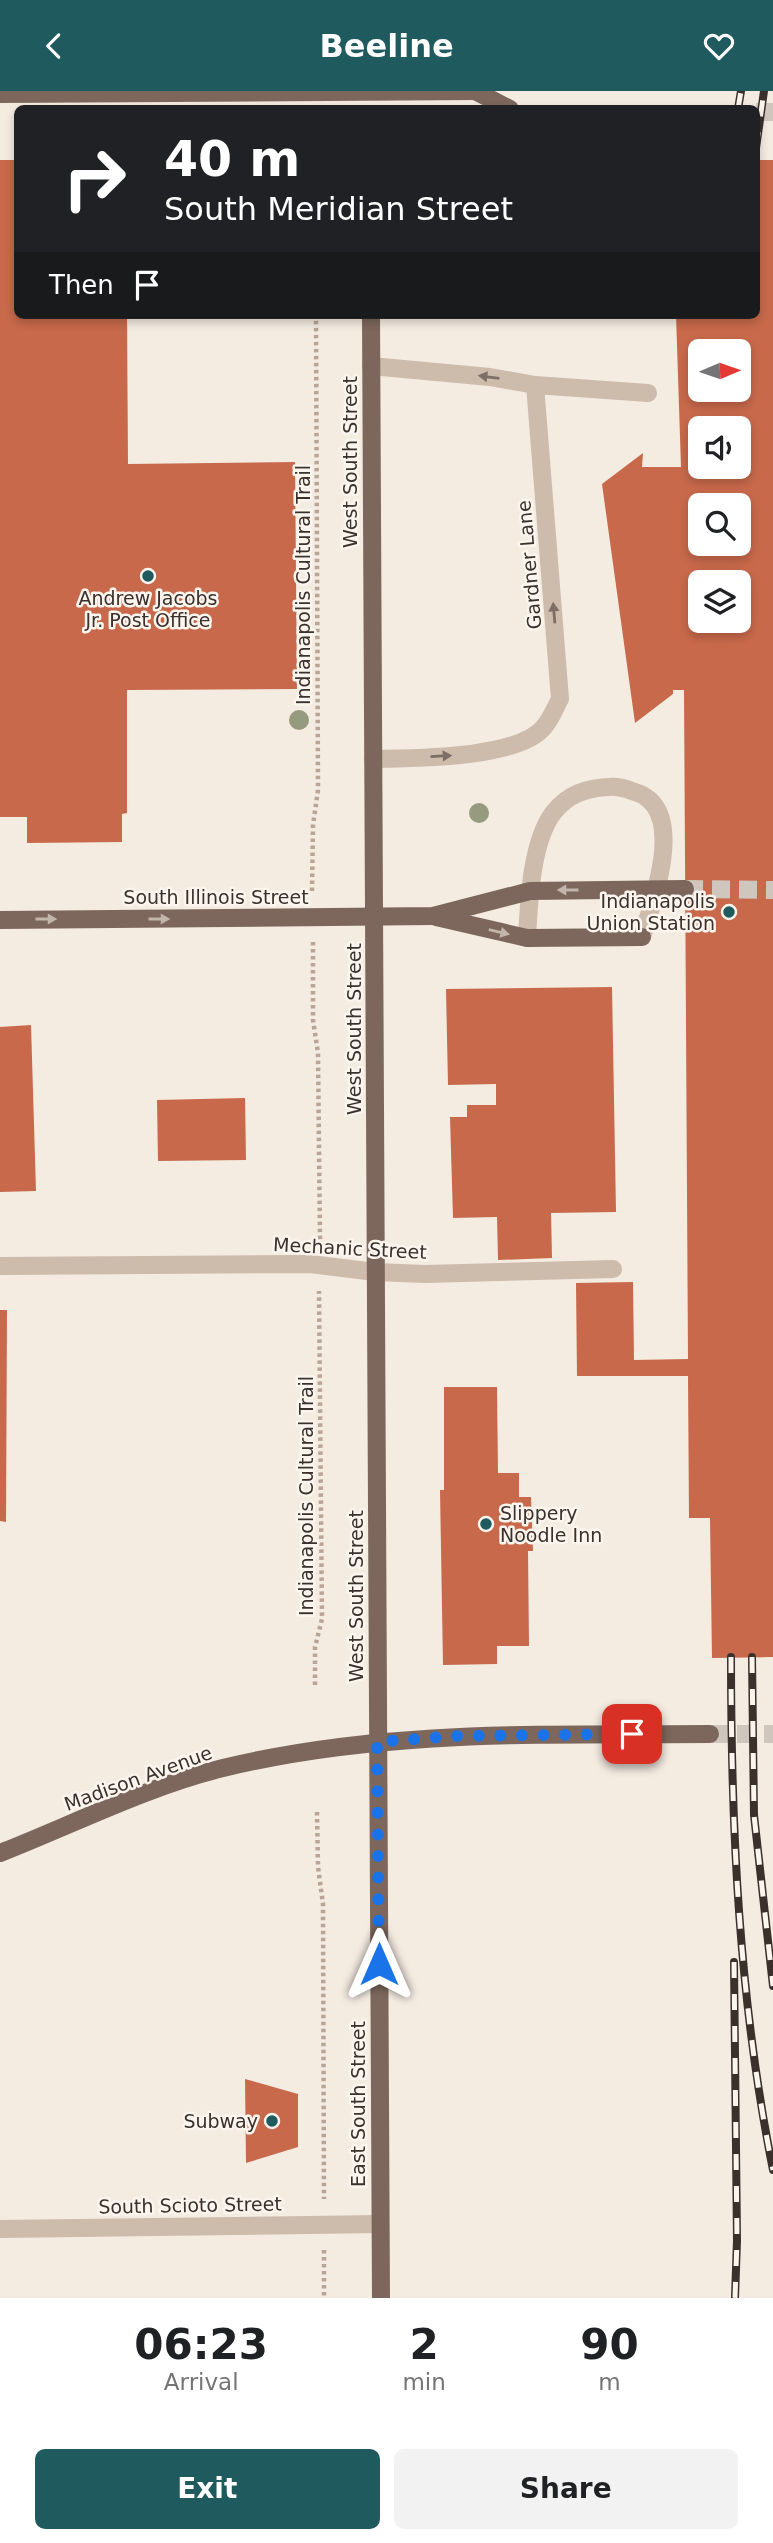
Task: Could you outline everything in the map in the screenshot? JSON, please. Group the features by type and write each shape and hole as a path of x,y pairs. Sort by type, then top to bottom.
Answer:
{"main road":[{"path":"0,95 478,91 503,105"},
{"name":"West South Street","path":"371,319 377,1742"},
{"name":"South Illinois Street","path":"0,919 433,916 530,891 685,889"},
{"name":"South Illinois Street","path":"433,916 527,938 642,937"},
{"name":"Madison Avenue","path":"0,1853 199,1775 293,1754 377,1742 456,1736 710,1734"},
{"name":"East South Street","path":"377,1742 381,2298"}],"street":[{"path":"371,366 490,377 535,385 648,393"},
{"name":"Gardner Lane","path":"373,759 464,755 510,746 543,729 561,699 535,385"},
{"path":"527,938 530,891 541,840 552,814 570,797 590,788 617,786 647,795 659,811 664,857 642,937"},
{"name":"Mechanic Street","path":"0,1266 310,1264 375,1272 425,1274 613,1269"},
{"name":"South Scioto Street","path":"0,2229 380,2224"}],"path":[{"name":"Indianapolis Cultural Trail","path":"312,854 318,790 316,319"},
{"path":"314,972 313,1020 318,1053 320,1247"},
{"name":"Indianapolis Cultural Trail","path":"315,1685 315,1647 322,1619 319,1307"},
{"path":"317,1812 318,1867 323,1904 324,2185"},
{"path":"324,2257 324,2298"}],"building":[{"name":"Andrew Jacobs Jr. Post Office","path":"0,160 14,160 14,319 127,319 128,464 295,462 297,689 127,690 127,813 122,814 122,842 27,843 27,817 0,817"},
{"name":"Indianapolis Union Station","path":"760,160 773,160 773,1657 712,1658 710,1518 689,1518 688,1376 577,1376 576,1283 633,1282 634,1360 688,1359 684,690 673,690 673,694 635,723 602,484 643,453 642,467 681,467 676,319 760,319"},
{"path":"612,987 616,1212 551,1213 552,1258 498,1260 497,1217 453,1218 450,1117 467,1117 467,1105 496,1105 496,1084 448,1085 446,989"},
{"path":"31,1025 36,1191 0,1192 0,1027"},
{"path":"245,1098 246,1160 158,1161 157,1100"},
{"path":"0,1310 7,1310 6,1522 0,1521"},
{"name":"Slippery Noodle Inn","path":"444,1387 497,1387 498,1473 519,1473 519,1497 531,1497 533,1551 528,1551 529,1646 497,1646 497,1664 443,1665 440,1490 444,1490"},
{"name":"Subway","path":"245,2079 298,2094 298,2147 246,2163"}],"tunnel":[{"path":"760,112 773,112"},
{"path":"685,889 773,890"},
{"path":"710,1734 773,1734"}],"railway":[{"path":"739,105 741,91"},
{"path":"760,120 764,91"},
{"path":"731,1657 739,1915 752,2043 773,2170"},
{"path":"752,1657 754,1815 773,1986"},
{"path":"734,1962 737,2240 735,2298"}],"place":[{"name":"Andrew Jacobs Jr. Post Office","path":"148,576"},
{"name":"Indianapolis Union Station","path":"729,912"},
{"name":"Slippery Noodle Inn","path":"486,1524"},
{"name":"Subway","path":"272,2121"}],"route":[{"path":"379,1964 377,1742 456,1736 632,1734"}]}
